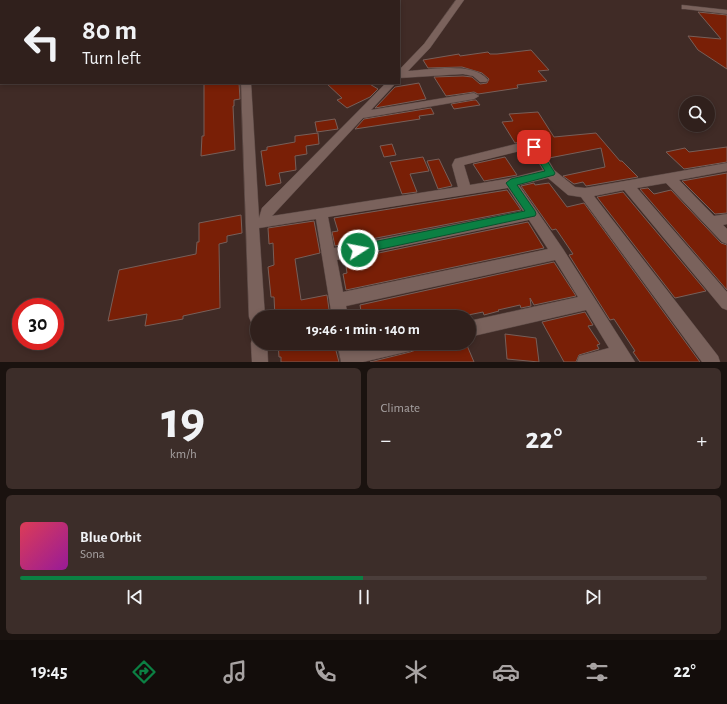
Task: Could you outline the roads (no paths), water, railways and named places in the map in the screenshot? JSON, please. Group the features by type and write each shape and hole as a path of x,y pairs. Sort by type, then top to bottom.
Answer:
{"street":[{"path":"400,73 427,46 460,0"},
{"path":"685,7 724,12 727,20"},
{"path":"400,74 463,71 476,74 483,80"},
{"path":"246,84 259,223 258,310"},
{"path":"259,223 275,203 361,115 385,85"},
{"path":"361,115 474,96"},
{"path":"465,190 458,165 459,162 524,146 536,148 550,173 572,192 585,193 727,166"},
{"path":"259,223 511,183 550,173"},
{"path":"669,178 727,238"},
{"path":"511,183 558,253 624,357 585,362"},
{"path":"627,185 727,303"},
{"path":"585,193 712,362"},
{"path":"321,214 339,310"},
{"path":"329,255 532,214"},
{"path":"711,222 727,218"},
{"path":"337,302 558,253"},
{"path":"476,327 589,302"},
{"path":"259,350 260,362"},
{"path":"347,354 370,350"}]}
